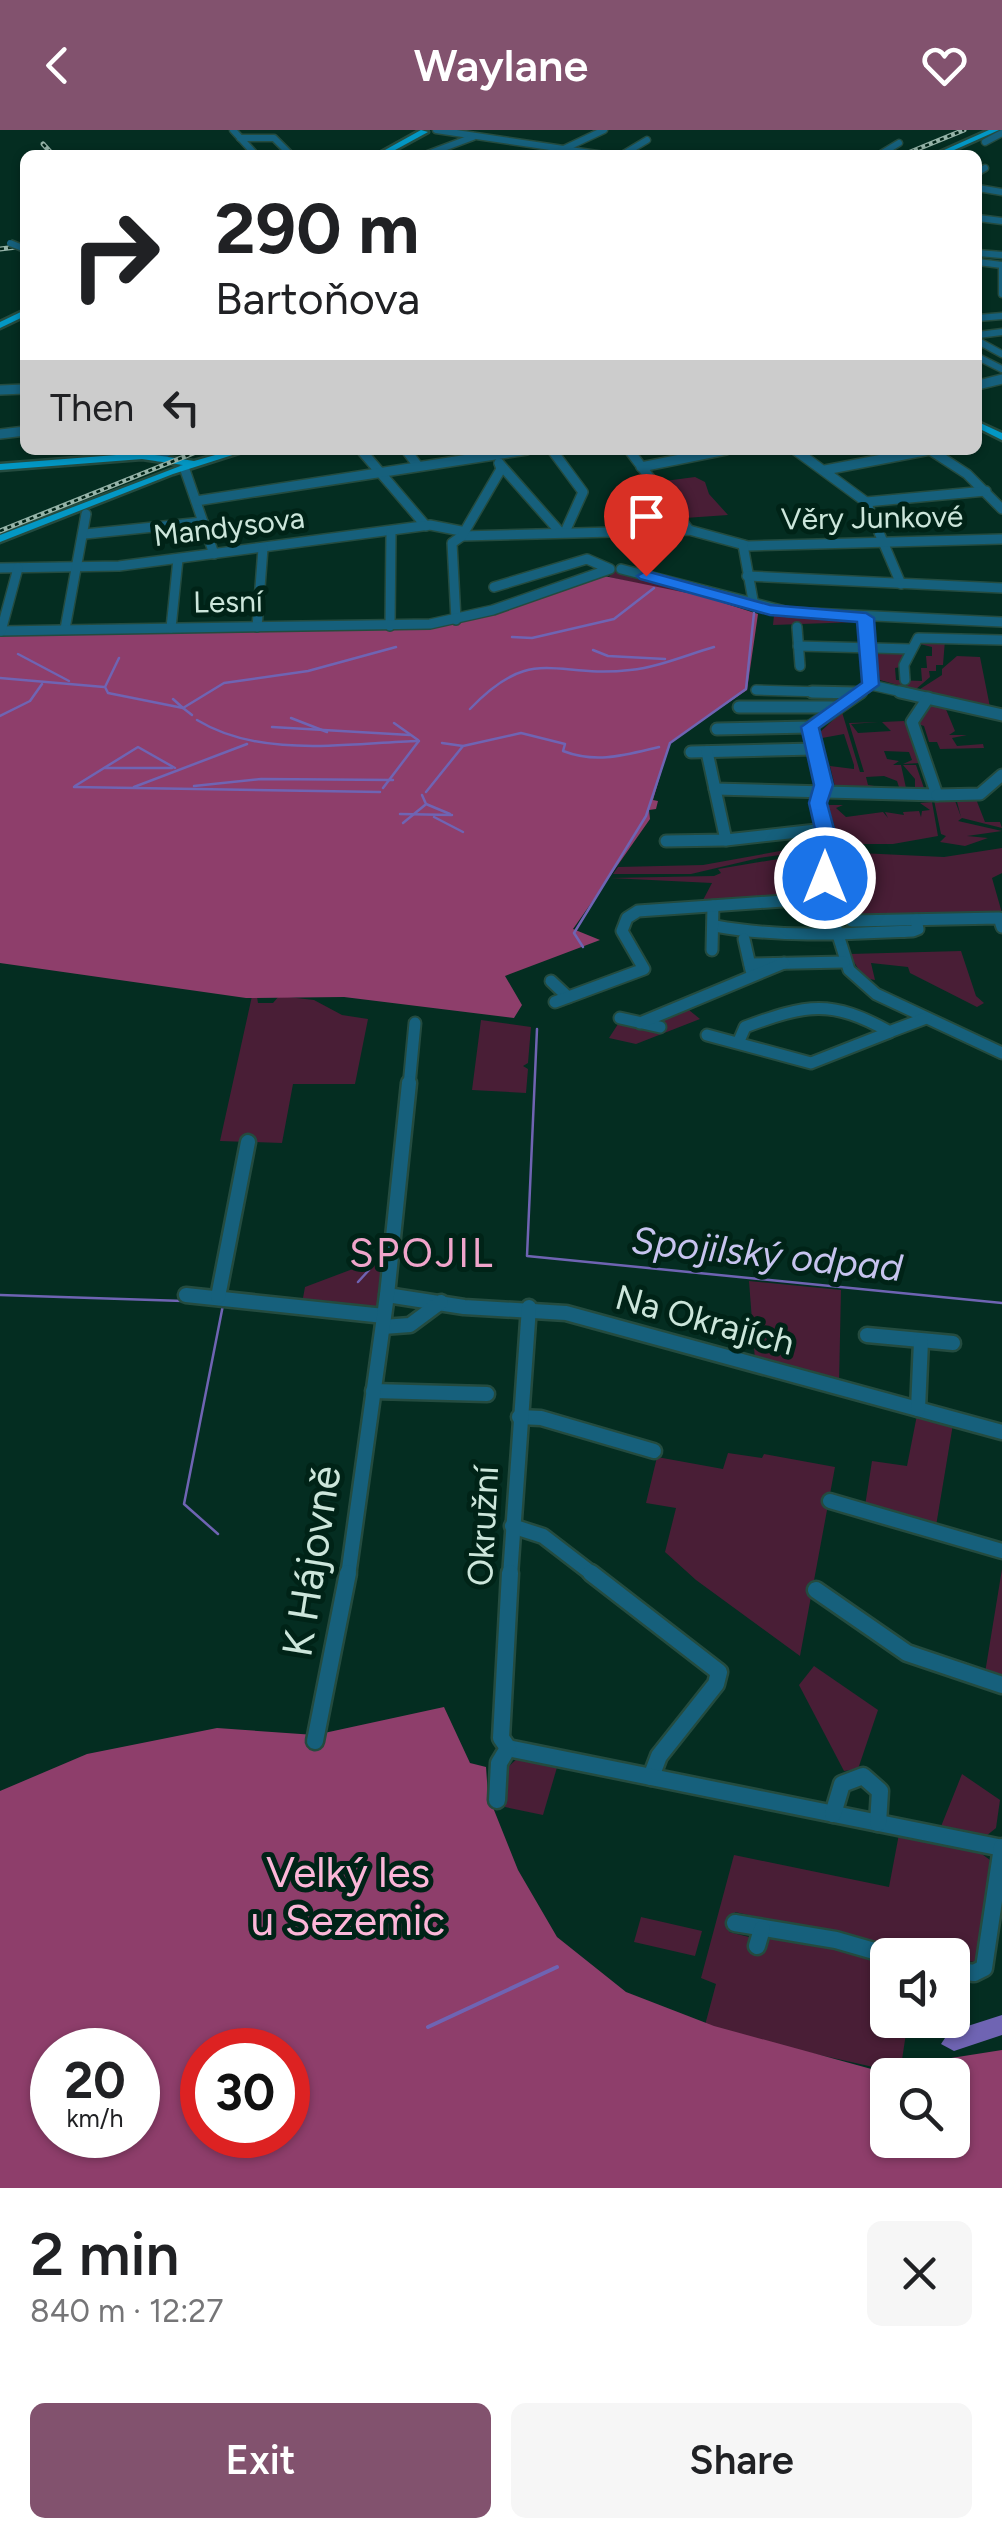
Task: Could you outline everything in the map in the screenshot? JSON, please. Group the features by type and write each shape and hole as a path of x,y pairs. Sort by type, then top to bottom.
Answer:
{"main road":[{"path":"388,150 429,131"},
{"path":"949,150 999,131"},
{"path":"0,467 144,455"},
{"path":"159,455 189,465"},
{"path":"0,539 189,465 225,455"}],"street":[{"path":"237,133 251,130"},
{"path":"565,150 604,130"},
{"path":"429,131 574,150"},
{"path":"999,131 985,142 1002,147"},
{"path":"237,133 274,138 286,150"},
{"path":"440,150 473,137"},
{"path":"630,150 647,140"},
{"path":"887,150 899,143"},
{"path":"987,219 1002,212"},
{"path":"1002,265 1002,294"},
{"path":"365,455 426,526"},
{"path":"410,455 418,466"},
{"path":"493,456 563,532 583,494 556,455"},
{"path":"633,455 689,530"},
{"path":"642,467 701,455"},
{"path":"803,455 866,502 901,584"},
{"path":"825,470 904,455"},
{"path":"937,455 986,491 1002,509"},
{"path":"196,501 493,456"},
{"path":"456,620 452,544 494,480 493,456"},
{"path":"189,465 214,554"},
{"path":"494,480 513,479"},
{"path":"866,502 986,491"},
{"path":"65,630 86,514"},
{"path":"85,534 204,522"},
{"name":"Mandysova","path":"0,568 78,568 178,559 426,526 462,533 563,532"},
{"name":"Věry Junkové","path":"563,532 689,530 743,545 1002,540"},
{"path":"390,626 391,532"},
{"path":"743,545 754,606"},
{"path":"257,627 264,548"},
{"path":"171,628 178,559"},
{"name":"Lesní","path":"0,630 390,626 456,620 610,568 588,559 494,588"},
{"path":"0,630 18,568"},
{"path":"621,569 754,606 866,618 1002,622"},
{"path":"747,576 1002,588"},
{"path":"866,618 871,685"},
{"path":"797,627 800,666"},
{"path":"904,680 903,667 921,638 1002,640"},
{"path":"798,646 911,649"},
{"path":"717,729 810,727 871,685 1002,714"},
{"path":"756,690 859,693"},
{"path":"928,698 912,722 937,795"},
{"path":"738,707 836,707"},
{"path":"810,727 822,791 818,803 830,851 826,898 844,962 868,989 1002,1053"},
{"path":"691,752 814,749"},
{"path":"707,752 726,840"},
{"path":"715,789 822,791 872,797 978,795 1002,775"},
{"path":"666,841 726,840 825,829"},
{"path":"825,878 839,882 850,920 999,918 1002,927"},
{"path":"552,981 562,1000 644,970 622,932 633,913 655,907 826,898"},
{"path":"712,950 713,906"},
{"path":"714,926 758,936 913,932 918,929 916,920"},
{"path":"744,940 753,969"},
{"path":"640,1023 753,969 784,963 844,962"},
{"path":"739,1041 744,1027 816,1002 829,1004 889,1032"},
{"path":"620,1018 660,1028"},
{"path":"708,1035 813,1063 926,1018"},
{"name":"K Hájovně","path":"316,1741 346,1586 387,1296 418,1032 415,1023"},
{"path":"218,1297 248,1142"},
{"path":"186,1295 410,1326 441,1302"},
{"name":"Na Okrajích","path":"387,1296 467,1307 529,1307 1002,1432"},
{"name":"Okružní","path":"497,1800 500,1763 508,1748 501,1738 529,1307"},
{"path":"867,1335 953,1343"},
{"path":"918,1409 921,1340"},
{"path":"374,1390 487,1394"},
{"path":"519,1417 541,1418 654,1451"},
{"path":"830,1502 1002,1550"},
{"path":"512,1526 543,1536 720,1672 716,1684 659,1756 651,1776"},
{"path":"816,1590 907,1653 1002,1685"},
{"path":"508,1748 1002,1848 984,1968 970,1972"},
{"path":"832,1814 842,1784 863,1776 880,1792 878,1823"},
{"path":"735,1923 760,1938 784,1929 870,1950"}],"shaded area":[{"path":"695,477 705,482 709,494 728,515 685,518 657,482"},
{"path":"615,570 740,606 858,622 773,625 774,615 609,577"},
{"path":"945,640 943,665 929,671 930,677 915,690 880,680 876,650 907,653 901,667 895,668 896,680 922,681 921,668 927,668 926,656 932,656 932,647 916,643"},
{"path":"957,656 980,657 990,707 917,691 942,675 942,669"},
{"path":"929,705 945,707 955,731 949,735 967,735 952,738 957,746 983,744 984,748 940,749 937,742 929,742 924,726 918,724"},
{"path":"842,712 860,772 864,772 849,723 879,722 851,724 858,733 891,731 882,722 904,721 920,763 903,764 912,760 909,752 884,751 887,759 899,761 893,765 901,765 906,788 915,787 915,779 903,765 916,765 925,791 901,793 897,781 884,776 866,777 868,785 881,787 882,793 835,787 830,766 854,769 854,765 844,734 822,738 820,732"},
{"path":"954,798 961,817 956,798 976,799 985,822 1000,822 1002,828 962,818 958,821 1002,831 967,836 988,838 965,846 940,842 946,836 941,834 934,800"},
{"path":"932,802 938,836 893,844 840,844 828,805 843,805 836,808 846,817 883,812 888,818 885,812 904,815 903,812 919,811 921,817 922,811 930,810 920,803"},
{"path":"817,832 823,849 759,858 691,874 613,874 618,867 703,865 819,844"},
{"path":"1002,848 1002,873 992,878 1002,913 855,917 832,877 838,852 944,857"},
{"path":"823,851 819,895 702,902 712,883 610,878 714,876 721,873 718,869 814,853 801,863"},
{"path":"961,951 976,996 984,1003 977,1007 910,973 908,967 871,963 875,980 864,978 849,954"},
{"path":"252,996 257,997 258,1003 273,1003 279,996 314,1000 342,1015 368,1019 355,1084 293,1084 282,1143 220,1141"},
{"path":"684,1006 700,1019 636,1044 609,1038 620,1021 654,1023"},
{"path":"481,1020 531,1027 528,1063 523,1066 528,1069 526,1093 472,1090"},
{"path":"383,1253 388,1253 378,1311 296,1301 303,1298 305,1287 382,1258"},
{"path":"749,1281 841,1290 839,1383 755,1360"},
{"path":"917,1415 953,1424 936,1526 865,1506 872,1461 907,1466"},
{"path":"728,1453 762,1458 764,1454 835,1467 800,1656 696,1580 665,1552 676,1508 646,1503 657,1457 723,1469"},
{"path":"1002,1569 1002,1677 985,1673"},
{"path":"814,1666 878,1710 858,1769 844,1771 799,1685"},
{"path":"519,1757 558,1764 543,1815 505,1807 507,1768"},
{"path":"962,1774 1000,1800 996,1828 986,1836 940,1829"},
{"path":"899,1834 975,1849 990,1860 976,1962 970,1961 970,1938 870,1938 870,1942 735,1912 729,1932 749,1937 748,1946 766,1950 770,1938 778,1936 870,1957 870,2038 905,2038 902,2058 870,2058 870,2066 704,2029 716,1984 701,1978 734,1855 889,1887"},
{"path":"641,1917 702,1931 695,1956 634,1942"},
{"path":"1002,2015 1002,2035 954,2051 941,2044 945,2038 970,2038 970,2025"}],"green space":[{"path":"604,576 702,596 758,614 747,690 670,742 653,800 658,801 656,809 649,810 650,819 573,929 600,940 505,976 522,1005 514,1018 344,997 246,998 0,963 0,633 418,628"},
{"name":"Velký les u Sezemic","path":"444,1707 470,1763 486,1767 488,1795 518,1870 557,1937 626,1992 714,2026 870,2069 870,2158 970,2158 970,2058 951,2058 1002,2050 1002,2188 0,2188 0,1791 87,1754 217,1728 315,1735"}],"waterway":[{"path":"512,637 532,638 614,619 654,588"},
{"path":"583,947 574,933 646,816 670,743 746,689 754,613"},
{"path":"183,708 224,683 308,671 396,647"},
{"path":"470,709 511,676 528,670 630,670 714,647"},
{"path":"593,650 608,656 665,659"},
{"path":"18,654 69,681"},
{"path":"119,658 105,687 108,693 183,708"},
{"path":"0,678 104,687"},
{"path":"0,716 30,701 42,684"},
{"path":"173,699 183,708"},
{"path":"183,708 192,715"},
{"path":"291,718 322,730"},
{"path":"197,720 222,732 276,744 334,746 419,741"},
{"path":"394,723 418,740"},
{"path":"272,727 322,730"},
{"path":"322,730 410,735"},
{"path":"322,730 327,732"},
{"path":"463,746 521,733 565,744 563,751 575,755 599,758 659,747"},
{"path":"389,780 418,742"},
{"path":"442,743 463,746"},
{"path":"134,787 247,744"},
{"path":"426,792 463,746"},
{"path":"75,786 138,747 175,768"},
{"path":"105,768 172,768"},
{"path":"194,786 261,779 389,780"},
{"path":"383,788 389,780"},
{"path":"74,787 380,792"},
{"path":"422,795 426,804 450,814"},
{"path":"414,814 425,805"},
{"path":"400,814 414,814"},
{"path":"403,823 414,814"},
{"path":"414,814 452,815"},
{"path":"434,817 463,832"},
{"name":"Spojilský odpad","path":"537,1029 527,1256 1002,1303"},
{"path":"358,1282 369,1270"},
{"name":"Spojilský odpad","path":"0,1295 183,1301"},
{"path":"218,1534 184,1504 223,1305"},
{"path":"428,2027 557,1967"}],"railway":[{"path":"915,150 964,130"},
{"path":"43,144 48,150"},
{"path":"0,249 20,247"},
{"path":"0,531 189,455"}],"district":[{"name":"SPOJIL","path":"422,1253"}],"route":[{"path":"646,576 770,610 866,618 871,685 810,727 824,785 818,803 830,851 825,878"}]}
